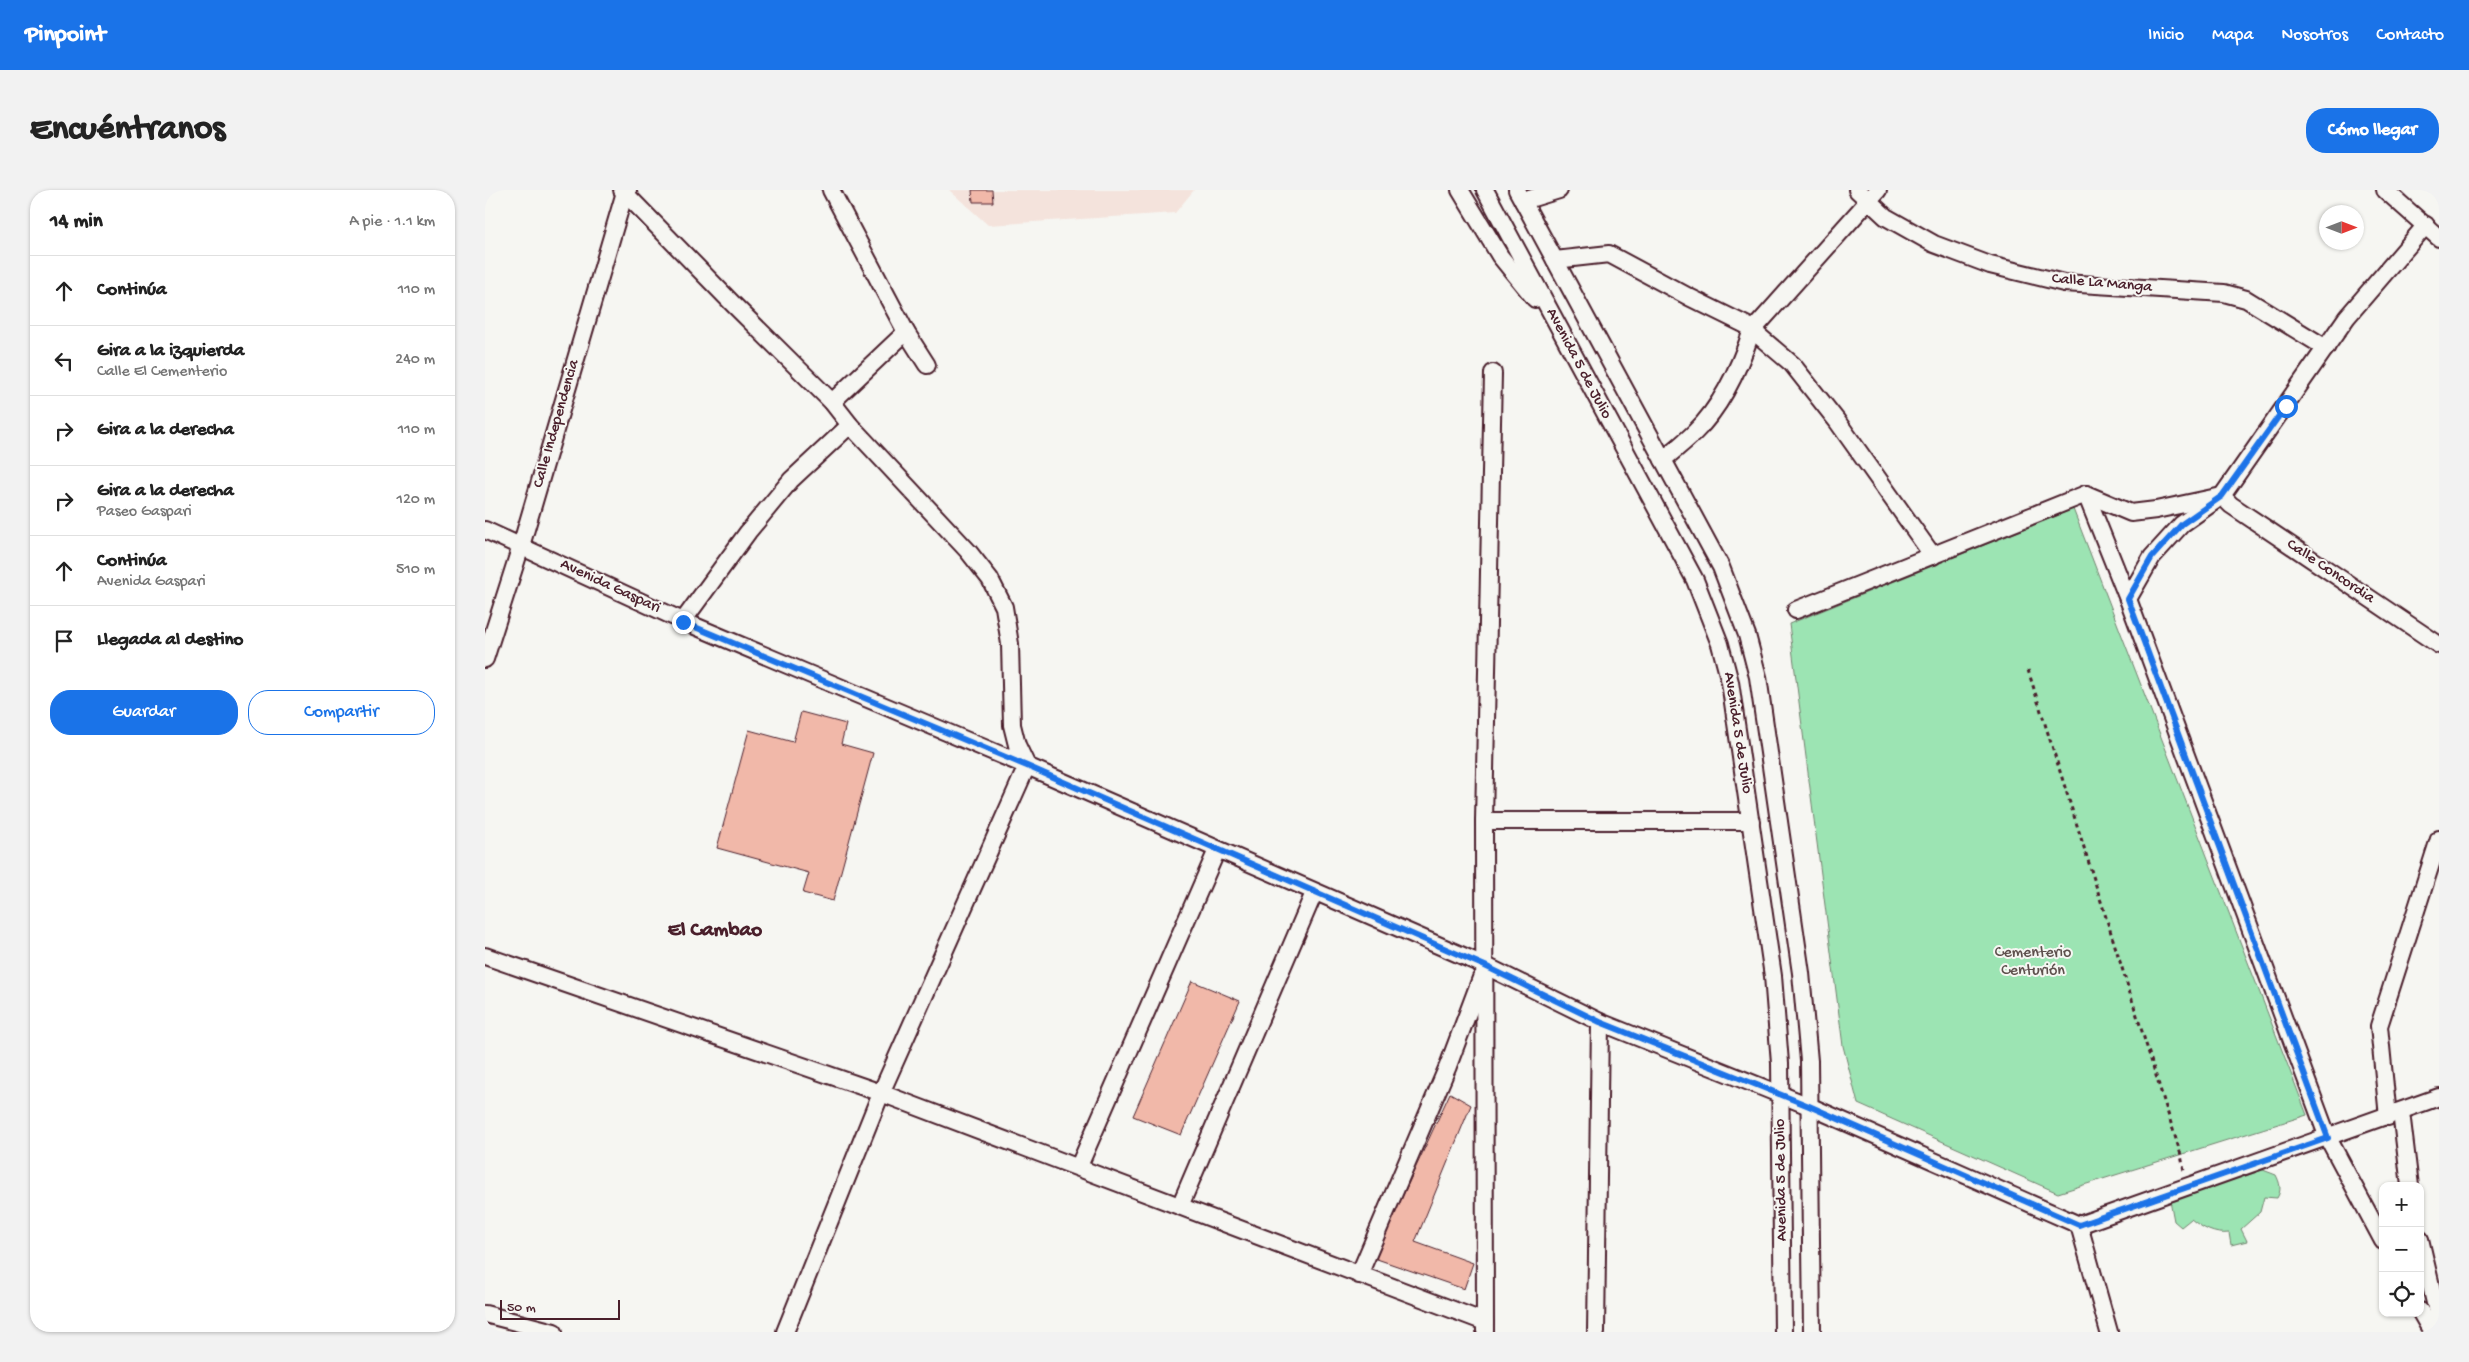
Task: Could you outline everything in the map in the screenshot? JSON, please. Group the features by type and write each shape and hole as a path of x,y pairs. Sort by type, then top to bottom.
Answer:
{"street":[{"path":"831,190 906,332 927,365"},
{"path":"1460,190 1499,256 1559,327"},
{"name":"Avenida 5 de Julio","path":"1485,190 1695,580 1712,620 1730,682 1776,1006 1781,1096 1783,1332"},
{"path":"1520,196 1559,190"},
{"path":"2385,190 2439,238"},
{"path":"625,191 734,305 832,402 849,425 968,551 990,579 1004,607 1010,644 1012,725 1017,745 1027,766 881,1093 785,1332"},
{"name":"Calle Independencia","path":"485,659 521,546 625,191"},
{"path":"1663,460 1697,430 1717,404 1741,362 1753,329 1868,193"},
{"name":"Calle La Manga","path":"1868,193 1886,217 1934,244 1990,265 2063,283 2224,293 2246,299 2326,348"},
{"name":"Avenida 5 de Julio","path":"1520,196 1721,567 1753,656 1801,973 1809,1061 1812,1332"},
{"path":"2128,599 2152,557 2176,530 2222,496 2347,317 2426,225"},
{"path":"1555,260 1609,254 1689,298 1753,329 1792,364 1837,421 1933,556"},
{"path":"832,402 906,332"},
{"path":"485,956 881,1093 1079,1166 1359,1275 1485,1327 1483,1157 1484,821 1493,374"},
{"path":"683,622 748,532 791,480 849,425"},
{"path":"1796,610 2086,494 2131,512 2156,510 2222,496"},
{"path":"2086,494 2128,599 2328,1138 2379,1234"},
{"name":"Calle Concordia","path":"2222,496 2231,505 2439,645"},
{"name":"Avenida Gaspari","path":"485,530 683,622 1027,766 1485,966 1600,1022 1809,1106 2079,1225"},
{"path":"1484,821 1751,822"},
{"path":"2409,1182 2394,1115 2379,1026 2439,839"},
{"path":"1079,1166 1217,850"},
{"path":"1180,1206 1315,893"},
{"path":"1359,1275 1448,1066 1485,966"},
{"path":"1596,1332 1600,1022"},
{"path":"2109,1332 2079,1225 2394,1115 2439,1097"},
{"path":"2424,1256 2439,1320"},
{"path":"485,1314 554,1332"},
{"path":"2423,1317 2432,1332"}],"path":[{"path":"2028,670 2181,1155 2186,1187"}],"shaded area":[{"path":"949,190 1194,190 1175,213 988,225"}],"green space":[{"name":"Cementerio Centurión","path":"2073,509 2307,1115 2058,1193 1858,1104 1843,1046 1789,624"},
{"path":"2263,1170 2276,1175 2280,1192 2277,1198 2264,1197 2260,1212 2241,1229 2247,1241 2231,1245 2229,1233 2209,1230 2191,1219 2181,1227 2174,1221 2170,1200"}],"building":[{"path":"972,190 992,190 993,202 973,202"},
{"path":"801,712 846,724 841,744 873,753 833,901 803,893 809,873 717,848 749,730 793,742"},
{"path":"1192,981 1240,1001 1181,1135 1133,1116"},
{"path":"1450,1093 1471,1105 1415,1242 1473,1263 1464,1289 1374,1258"}],"district":[{"name":"El Cambao","path":"715,931"}],"route":[{"path":"683,622 1027,766 1485,966 1600,1022 1809,1106 2079,1225 2328,1138 2128,599 2152,557 2182,524 2222,496 2286,406"}]}
